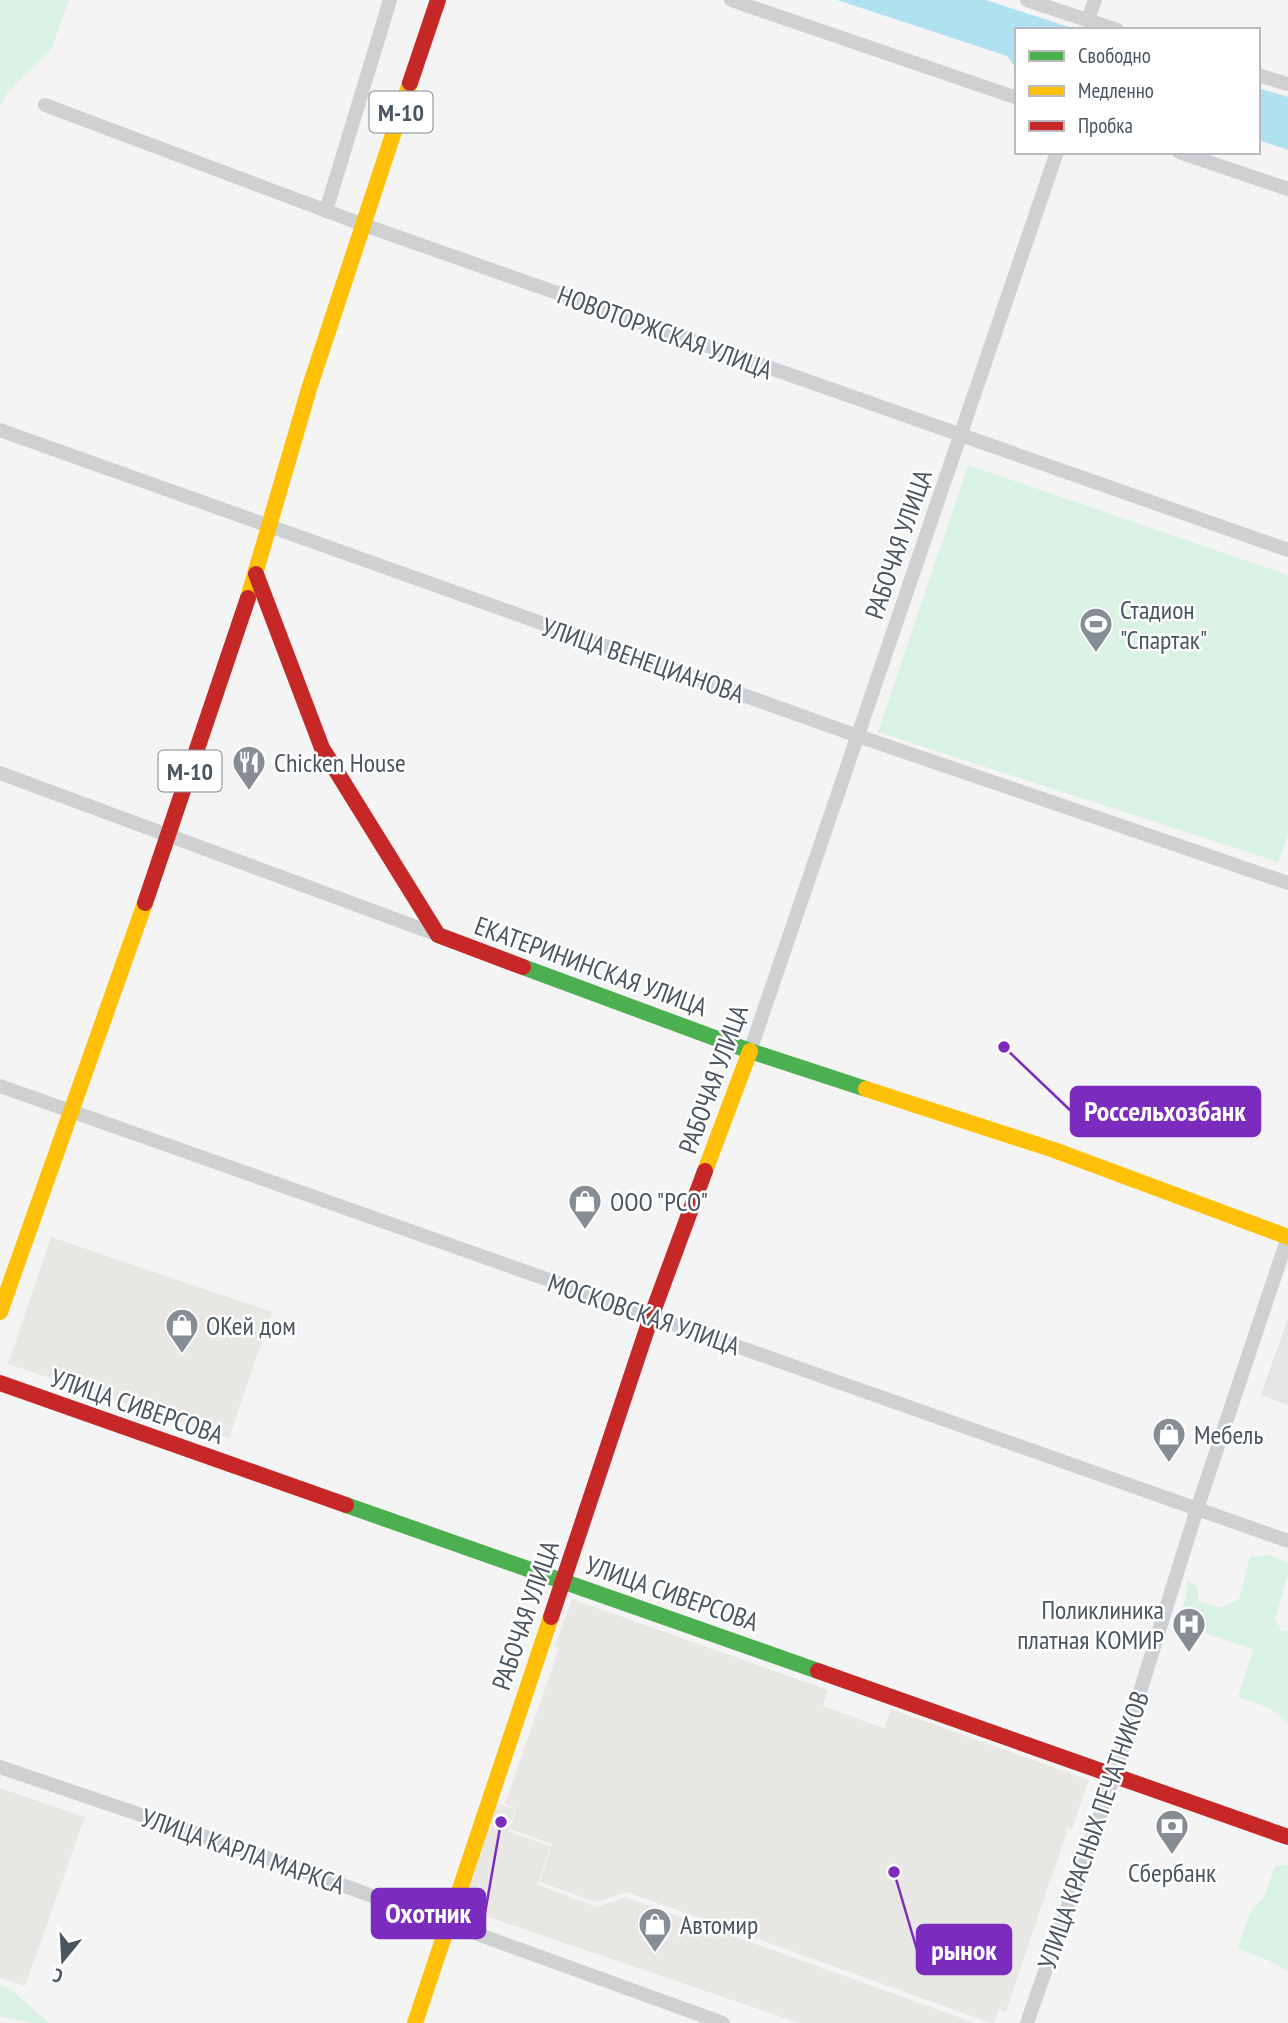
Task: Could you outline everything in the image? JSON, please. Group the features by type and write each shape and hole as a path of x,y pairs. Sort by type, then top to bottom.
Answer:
{"main road":[{"name":"М-10","path":"0,1312 169,836 256,573 309,389 438,0"},
{"path":"256,573 323,748 438,935"},
{"name":"ЕКАТЕРИНИНСКАЯ УЛИЦА","path":"438,935 750,1051 1054,1150 1288,1237"},
{"name":"РАБОЧАЯ УЛИЦА","path":"415,2023 651,1317 750,1051"},
{"name":"УЛИЦА СИВЕРСОВА","path":"0,1383 1288,1838"}],"street":[{"path":"326,211 390,0"},
{"path":"731,0 1015,97"},
{"path":"1027,0 1111,28"},
{"path":"1088,20 1095,0"},
{"path":"1260,76 1288,84"},
{"name":"НОВОТОРЖСКАЯ УЛИЦА","path":"45,105 363,225 1288,550"},
{"name":"РАБОЧАЯ УЛИЦА","path":"750,1051 1056,154"},
{"path":"1185,154 1288,189"},
{"name":"УЛИЦА ВЕНЕЦИАНОВА","path":"0,430 858,736 1288,883"},
{"name":"ЕКАТЕРИНИНСКАЯ УЛИЦА","path":"0,773 438,935"},
{"name":"МОСКОВСКАЯ УЛИЦА","path":"0,1086 1288,1541"},
{"name":"УЛИЦА КРАСНЫХ ПЕЧАТНИКОВ","path":"1027,2023 1114,1775 1197,1509 1288,1237"},
{"name":"УЛИЦА КАРЛА МАРКСА","path":"0,1767 273,1860 723,2023"}],"shaded area":[{"path":"51,1237 272,1312 229,1438 8,1364"},
{"path":"1288,1318 1288,1405 1261,1395"},
{"path":"572,1599 828,1690 823,1706 878,1726 885,1728 891,1709 1089,1780 1072,1829 1068,1828 1006,2012 999,2010 994,2023 991,2023 627,1892 596,1902 540,1882 552,1844 510,1829 516,1809 505,1804 559,1648 555,1646"},
{"path":"0,1788 85,1817 25,1986 0,1978"},
{"path":"491,1802 515,1809 508,1831 550,1846 538,1885 597,1907 625,1897 975,2023 799,2023 456,1906"}],"green space":[{"path":"0,0 69,0 51,50 8,92 0,106"},
{"name":"Стадион \"Спартак\"","path":"968,465 1288,575 1288,835 1278,862 878,732"},
{"path":"1270,1555 1288,1563 1288,1574 1275,1619 1282,1631 1288,1631 1288,1724 1270,1708 1238,1697 1253,1649 1177,1624 1186,1597 1187,1580 1197,1586 1199,1601 1221,1608 1239,1599 1250,1557"},
{"path":"1288,1865 1288,1972 1238,1948 1249,1914 1264,1897 1275,1866"},
{"path":"0,1985 9,1988 49,2023 33,2023 0,2016"}],"water":[{"path":"837,0 986,0 1072,28 1015,28 1015,67 1007,56"},
{"path":"1260,89 1288,97 1288,150 1260,141"}],"traffic: fast":[{"path":"523,967 750,1051 866,1089"},
{"path":"346,1505 818,1671"}],"traffic: slow":[{"path":"248,598 309,389 410,83"},
{"path":"0,1312 145,903"},
{"path":"705,1171 750,1051"},
{"path":"866,1089 1054,1150 1288,1237"},
{"path":"415,2023 551,1617"}],"traffic: jam":[{"path":"410,83 438,0"},
{"path":"256,574 322,748 438,935 523,967"},
{"path":"145,903 248,598"},
{"path":"551,1617 651,1317 705,1171"},
{"path":"0,1383 346,1505"},
{"path":"818,1671 1288,1837"}],"place":[{"name":"Стадион \"Спартак\"","path":"1096,654"},
{"name":"Chicken House","path":"249,792"},
{"name":"Россельхозбанк","path":"1004,1047"},
{"name":"ООО \"РСО\"","path":"585,1231"},
{"name":"ОКей дом","path":"182,1355"},
{"name":"Мебель","path":"1169,1464"},
{"name":"Поликлиника платная КОМИР","path":"1189,1654"},
{"name":"Охотник","path":"501,1822"},
{"name":"Сбербанк","path":"1172,1856"},
{"name":"рынок","path":"894,1872"},
{"name":"Автомир","path":"655,1954"}]}
